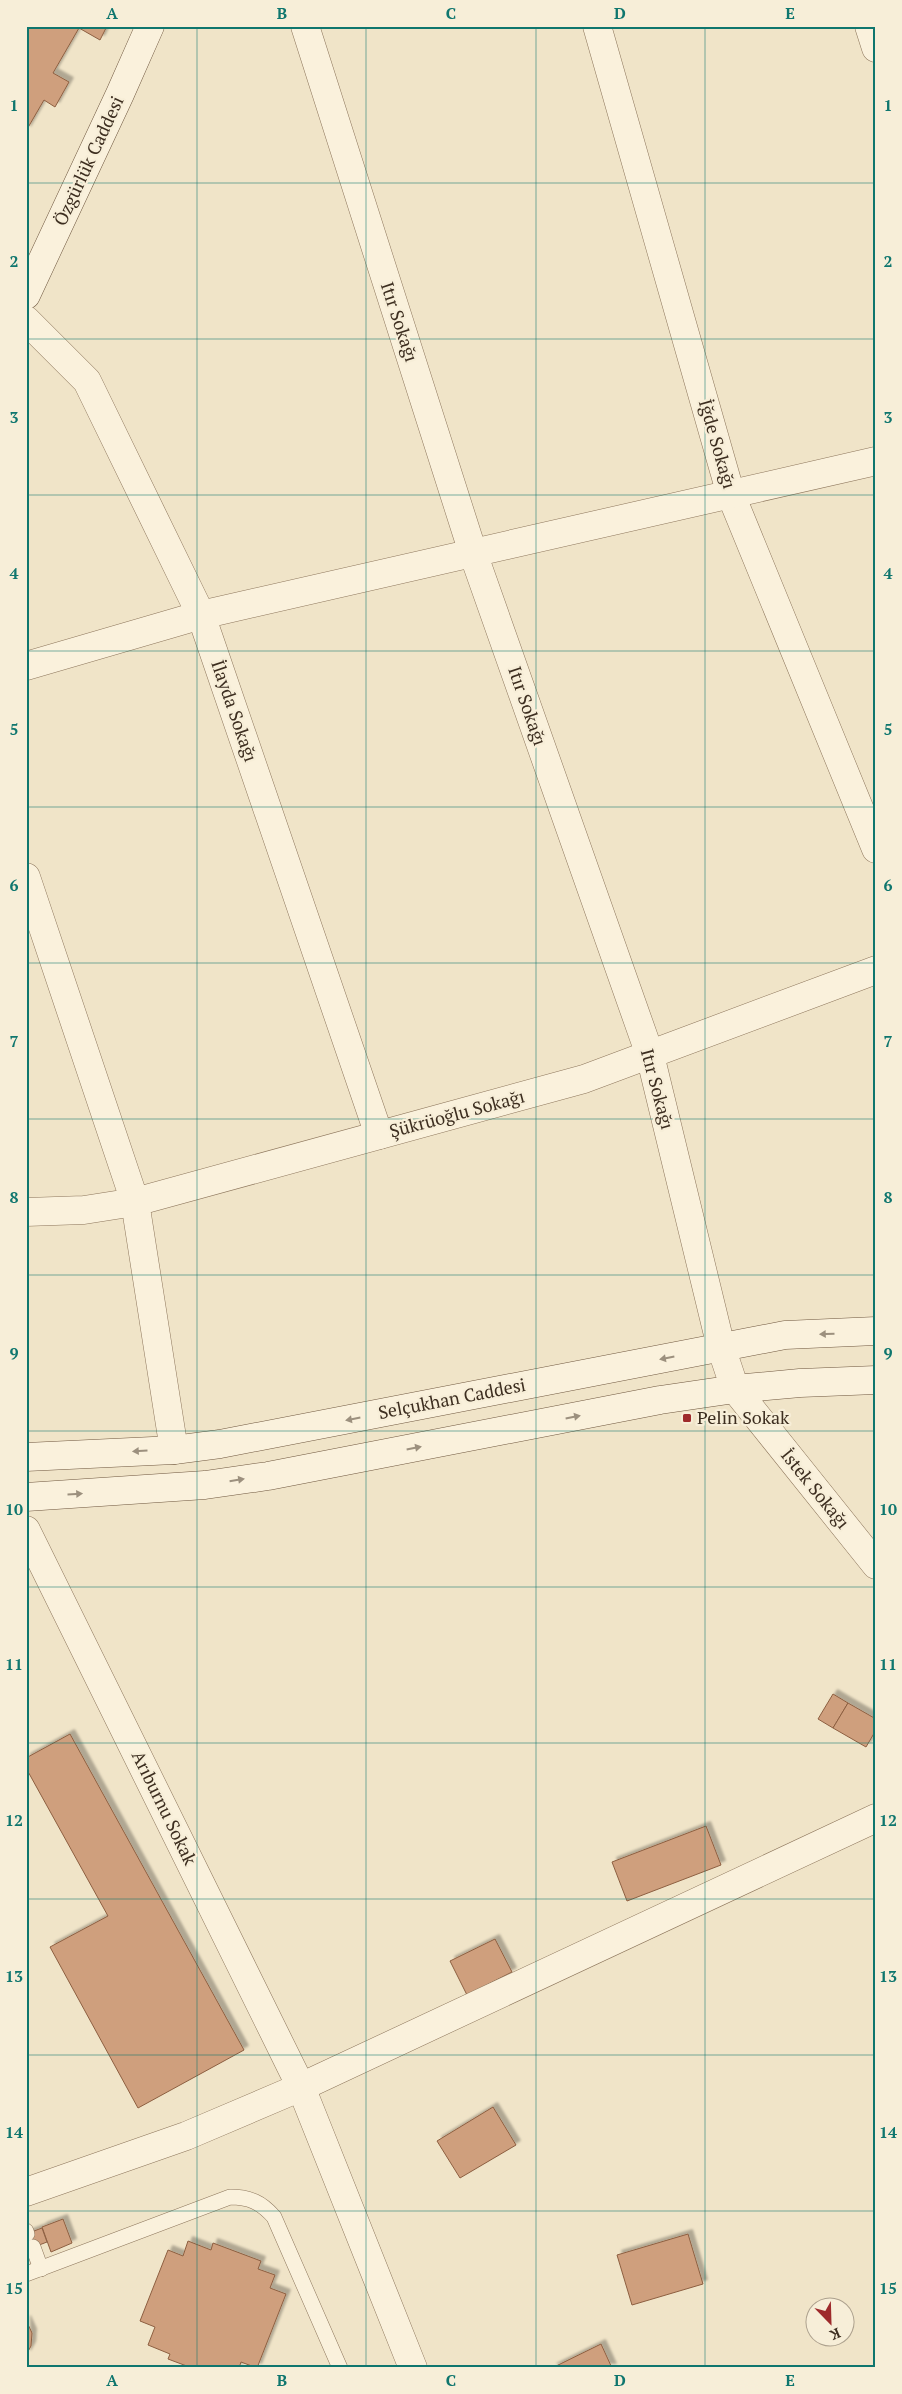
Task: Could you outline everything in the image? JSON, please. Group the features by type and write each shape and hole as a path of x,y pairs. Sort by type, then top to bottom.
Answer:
{"street":[{"name":"Özgürlük Caddesi","path":"26,295 150,26"},
{"name":"Itır Sokağı","path":"305,26 473,553 650,1054 721,1347 735,1389"},
{"name":"İğde Sokağı","path":"596,26 731,495 876,849"},
{"path":"869,26 876,48"},
{"name":"İlayda Sokağı","path":"26,320 87,381 201,615 380,1135"},
{"path":"26,666 201,615 876,462"},
{"path":"26,877 135,1202 174,1450"},
{"name":"Şükrüoğlu Sokağı","path":"26,1212 84,1210 135,1202 584,1079 876,970"},
{"name":"Selçukhan Caddesi","path":"26,1457 174,1450 301,1430 785,1335 876,1331"},
{"path":"26,1497 214,1484 268,1476 660,1400 735,1389 800,1383 876,1380"},
{"name":"İstek Sokağı","path":"735,1389 876,1565"},
{"name":"Arıburnu Sokak","path":"26,1530 301,2087 413,2368"},
{"path":"26,2192 186,2136 301,2087 876,1818"}],"lane":[{"path":"29,2237 33,2271 230,2197 245,2197 258,2203 274,2217 340,2368"}],"building":[{"path":"26,26 107,26 100,40 79,28 53,73 69,82 55,107 44,100 26,131"},
{"path":"833,1694 848,1703 833,1728 818,1719"},
{"path":"848,1703 876,1719 876,1730 866,1747 833,1728"},
{"path":"70,1734 244,2050 138,2108 50,1947 108,1916 26,1768 26,1758"},
{"path":"706,1826 721,1865 627,1901 612,1862"},
{"path":"495,1939 512,1972 467,1995 450,1961"},
{"path":"493,2107 516,2145 460,2178 437,2141"},
{"path":"63,2219 72,2243 51,2252 42,2227"},
{"path":"42,2228 47,2242 26,2250 26,2234"},
{"path":"688,2234 703,2284 632,2305 617,2255"},
{"path":"188,2241 211,2250 213,2243 261,2261 258,2269 275,2275 270,2288 286,2294 257,2368 241,2362 239,2368 192,2368 168,2359 170,2354 148,2345 155,2327 140,2321 168,2250 183,2256"},
{"path":"26,2320 32,2333 31,2346 26,2355"},
{"path":"601,2344 612,2368 552,2368"}],"place":[{"name":"Pelin Sokak","path":"687,1418"}]}
